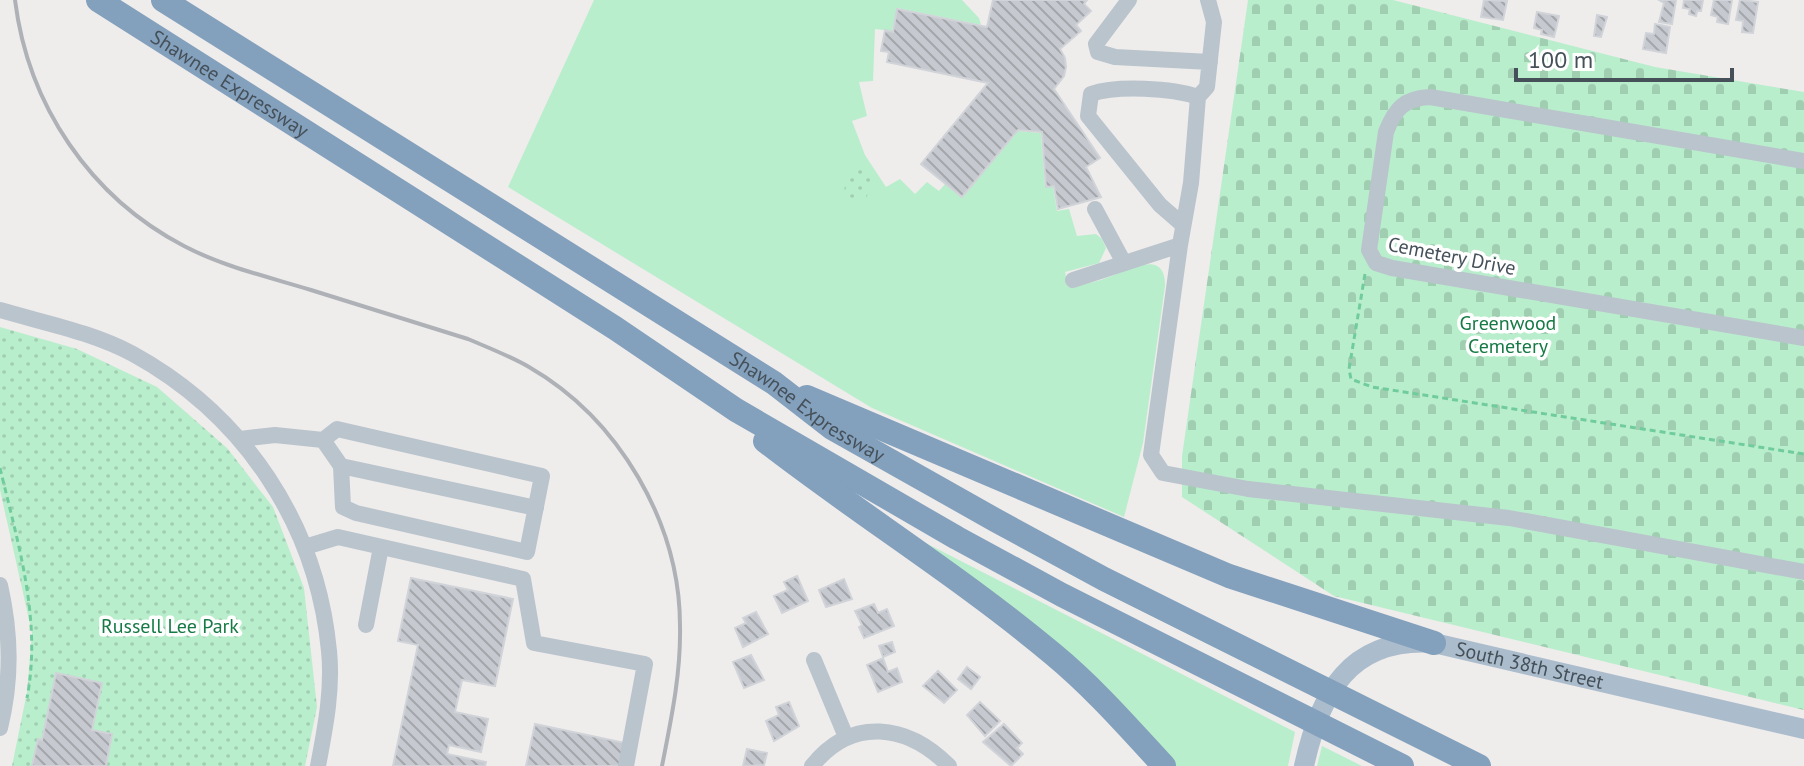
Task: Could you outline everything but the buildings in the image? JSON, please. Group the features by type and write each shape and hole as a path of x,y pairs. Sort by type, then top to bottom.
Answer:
{"highway":[{"name":"Shawnee Expressway","path":"98,0 615,328 736,410 970,545 1402,766"},
{"name":"Shawnee Expressway","path":"163,0 774,383 832,428 1104,579 1479,766"},
{"path":"774,383 1229,576 1434,643"},
{"path":"736,410 766,442 1006,615 1092,689 1164,766"}],"main road":[{"name":"South 38th Street","path":"1306,758 1323,707 1337,681 1352,666 1382,647 1408,641 1434,643 1803,729"}],"street":[{"path":"1129,0 1100,35 1096,44 1098,52 1115,57 1210,62"},
{"path":"1208,0 1214,22 1207,87 1198,97 1191,183 1151,455 1163,473 1248,489 1509,518 1804,572"},
{"path":"1183,225 1160,205 1088,116 1091,94 1104,89 1184,93 1198,97"},
{"name":"Cemetery Drive","path":"1804,161 1430,97 1413,97 1392,116 1386,132 1369,250 1376,263 1392,268 1804,338"},
{"path":"1095,209 1124,263"},
{"path":"1073,280 1180,245"},
{"path":"0,310 95,338 130,353 194,394 240,439 273,483 305,547 322,602 329,654 328,703 318,766"},
{"path":"240,439 275,435 323,440 337,429 542,476 527,552 356,513 343,507 341,466 323,440"},
{"path":"341,466 536,508"},
{"path":"305,547 338,537 523,579 534,643 645,664 626,766"},
{"path":"366,625 381,547"},
{"path":"0,585 10,651 0,728"},
{"path":"814,660 846,737"},
{"path":"812,766 846,737 871,732 902,734 928,746 949,766"}],"path":[{"path":"1369,250 1349,369 1351,379 1372,387 1804,454"},
{"path":"0,468 32,616 33,644 27,698"}],"green space":[{"path":"594,0 962,0 979,18 981,25 897,8 892,31 875,29 873,81 859,82 867,116 852,121 865,155 886,187 900,179 915,194 927,182 939,191 945,184 962,198 1018,131 1041,133 1045,187 1053,187 1057,211 1069,209 1077,236 1096,234 1106,248 1099,263 1065,272 1068,286 1097,281 1143,265 1159,267 1164,274 1165,286 1143,443 1124,517 872,408 508,187"},
{"name":"Greenwood Cemetery","path":"1248,0 1393,0 1655,67 1804,92 1804,710 1334,596 1182,497 1182,456"},
{"path":"849,166 873,171 866,201 843,196"},
{"name":"Russell Lee Park","path":"0,327 77,349 157,387 227,448 273,507 304,588 317,707 305,766 12,766 27,692 32,633 0,490"},
{"path":"914,537 1295,732 1288,766 1175,766"},
{"path":"1322,746 1362,766 1317,766"}],"railway":[{"path":"15,0 22,39 49,111 69,144 93,174 120,202 150,226 184,246 231,266 468,339 529,367 591,415 638,477 656,512 669,549 677,587 679,662 662,766"}]}
